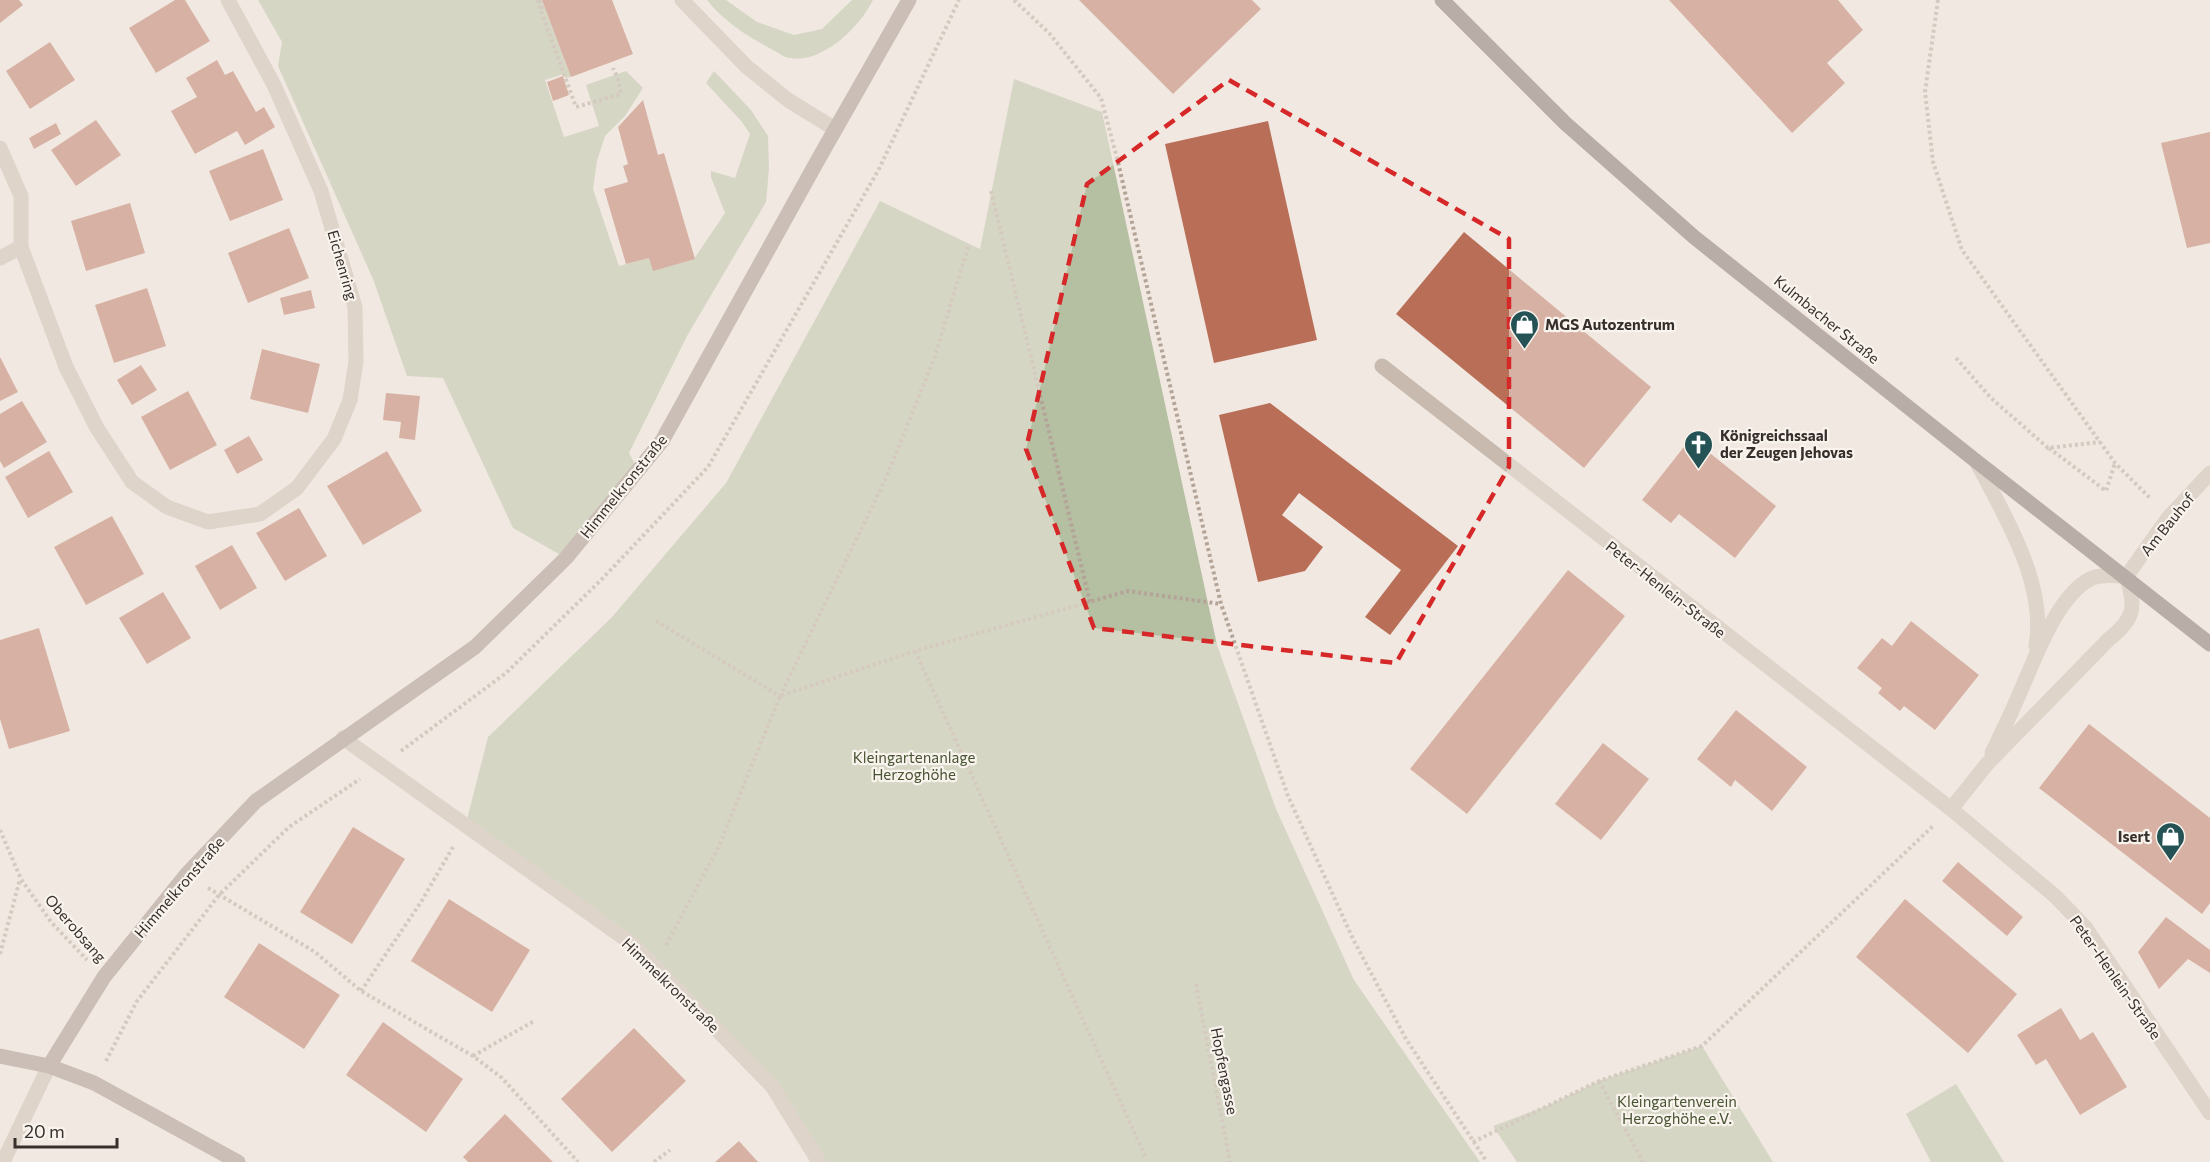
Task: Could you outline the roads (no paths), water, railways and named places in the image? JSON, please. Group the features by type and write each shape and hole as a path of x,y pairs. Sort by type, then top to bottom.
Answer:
{"main road":[{"name":"Kulmbacher Straße","path":"1442,0 1565,123 1694,237 2210,644"}],"street":[{"name":"Eichenring","path":"0,148 21,196 21,247 66,367 97,428 132,482 167,507 208,522 260,514 297,489 334,439 350,400 356,361 355,307 321,191 274,85 228,0"},
{"path":"682,0 747,68 788,100 835,129"},
{"name":"Himmelkronstraße","path":"49,1066 104,977 186,875 256,801 475,647 566,558 662,441 909,0"},
{"path":"0,258 21,247"},
{"name":"Peter-Henlein-Straße","path":"1382,366 1951,809 2055,896 2085,927 2210,1113"},
{"path":"1976,461 2008,521 2033,591 2038,624 2037,644 2032,661"},
{"name":"Am Bauhof","path":"2126,577 2168,518 2210,473"},
{"path":"1951,809 1987,764 2109,639 2128,623 2131,612 2131,591 2126,577 2091,578 2082,584 2056,615 2032,661 1987,764"},
{"name":"Himmelkronstraße","path":"343,738 635,946 772,1086 819,1162"},
{"path":"0,1056 49,1066 94,1083 238,1162"},
{"path":"3,1162 49,1066"}],"place":[{"name":"MGS Autozentrum","path":"1524,350"},
{"name":"Königreichssaal der Zeugen Jehovas","path":"1699,470"},
{"name":"Isert","path":"2171,862"}],"park label":[{"name":"Kleingartenanlage Herzoghöhe","path":"914,766"},
{"name":"Kleingartenverein Herzoghöhe e.V.","path":"1677,1110"}]}
